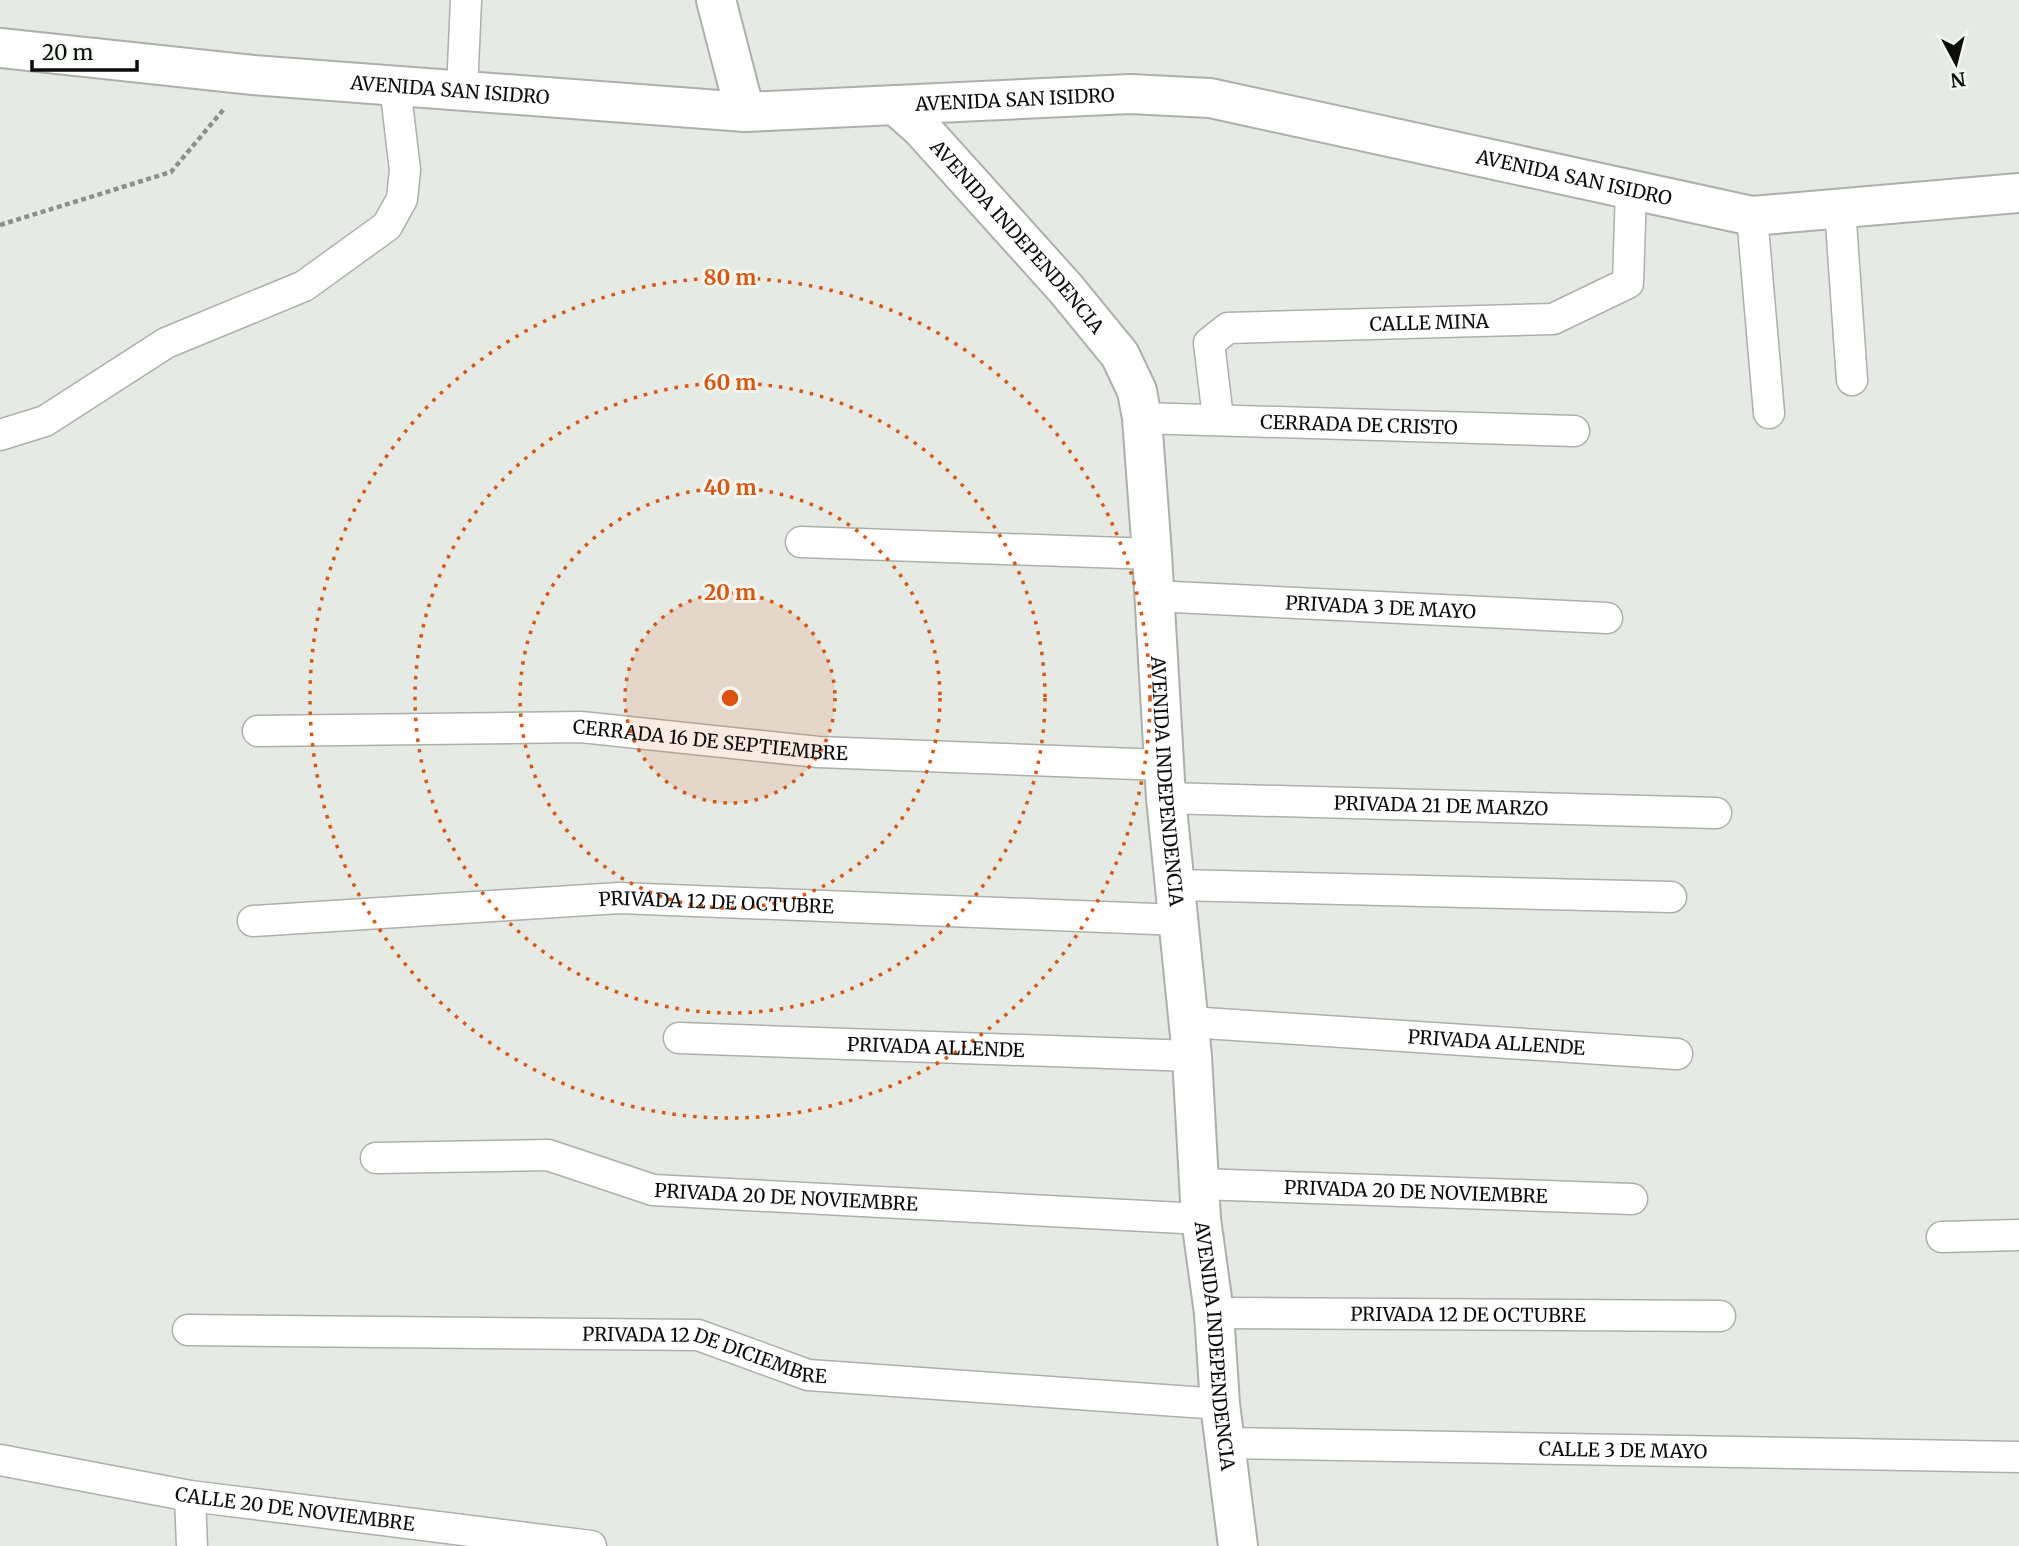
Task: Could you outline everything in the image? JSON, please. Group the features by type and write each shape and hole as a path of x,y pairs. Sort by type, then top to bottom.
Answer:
{"main road":[{"path":"716,0 745,112"},
{"name":"AVENIDA SAN ISIDRO","path":"0,48 253,75 745,112 1130,94 1210,98 1752,216 2019,194"},
{"name":"AVENIDA INDEPENDENCIA","path":"895,105 920,128 1066,289 1120,355 1137,391 1142,418 1152,554 1164,781 1191,1039 1200,1202 1214,1313 1220,1405 1238,1546"}],"street":[{"path":"462,91 466,0"},
{"path":"0,435 45,421 166,343 304,286 387,226 402,199 405,170 395,86"},
{"name":"CALLE MINA","path":"1218,418 1209,343 1227,328 1553,319 1628,283 1631,189"},
{"path":"1840,208 1852,380"},
{"path":"1752,216 1769,413"},
{"name":"CERRADA DE CRISTO","path":"1142,418 1218,418 1574,432"},
{"path":"801,542 1152,554"},
{"name":"PRIVADA 3 DE MAYO","path":"1153,596 1607,618"},
{"name":"CERRADA 16 DE SEPTIEMBRE","path":"258,731 581,727 818,752 1164,781"},
{"name":"PRIVADA 21 DE MARZO","path":"1164,781 1716,813"},
{"name":"PRIVADA 12 DE OCTUBRE","path":"253,921 619,898 1178,902 1671,897"},
{"name":"PRIVADA ALLENDE","path":"679,1038 1191,1039 1677,1054"},
{"name":"PRIVADA 20 DE NOVIEMBRE","path":"376,1158 548,1156 653,1190 1200,1202 1632,1199"},
{"path":"1942,1237 2019,1235"},
{"name":"PRIVADA 12 DE OCTUBRE","path":"1214,1313 1720,1316"},
{"name":"PRIVADA 12 DE DICIEMBRE","path":"188,1330 698,1335 808,1376 1220,1405"},
{"name":"CALLE 3 DE MAYO","path":"1226,1443 2019,1457"},
{"name":"CALLE 20 DE NOVIEMBRE","path":"0,1460 190,1496 591,1546"},
{"path":"190,1496 192,1546"}],"path":[{"path":"0,225 171,172 253,75"}]}
